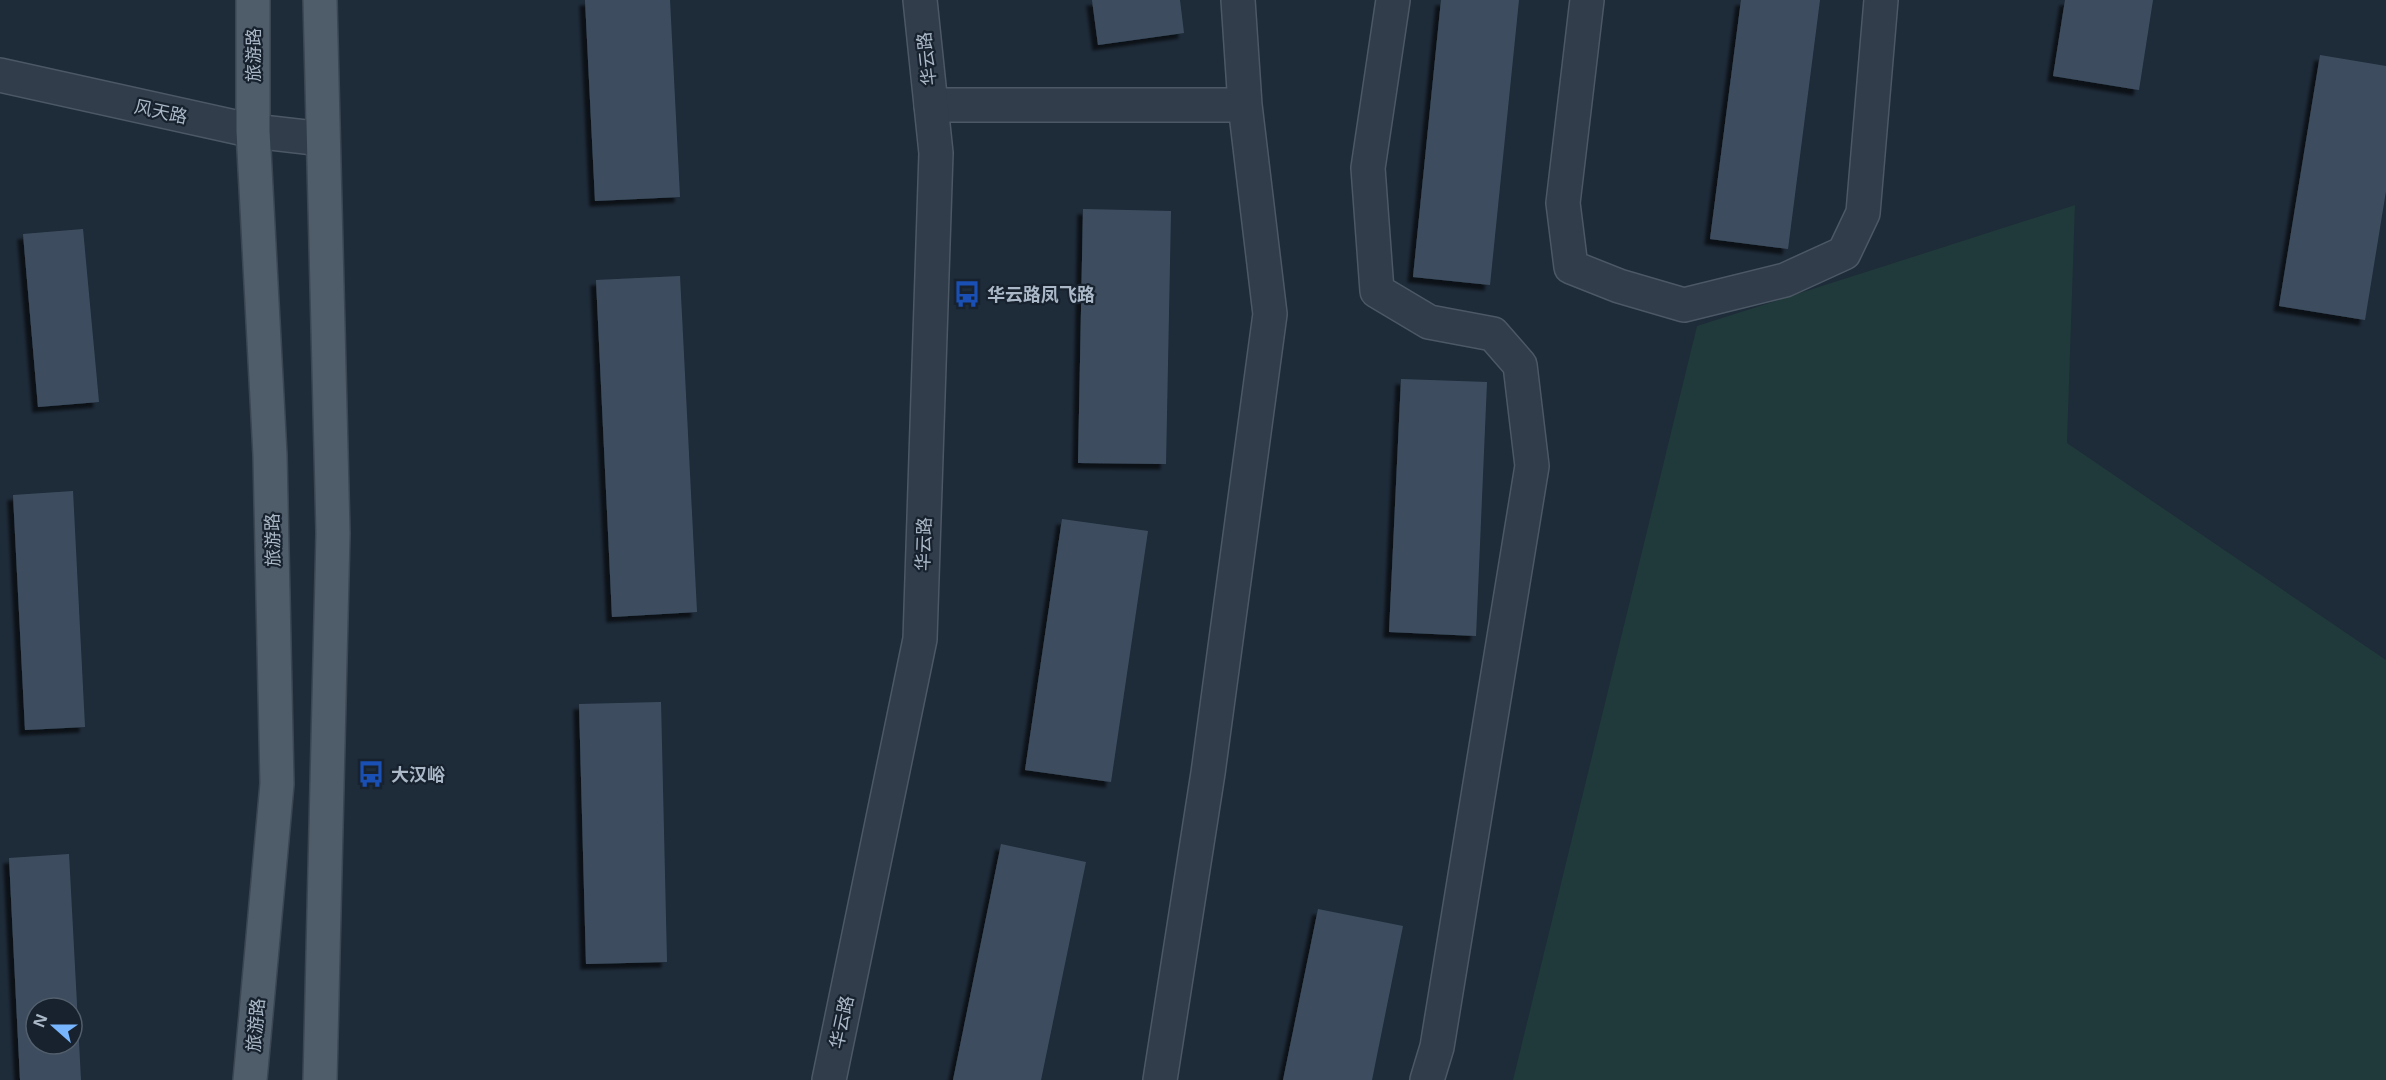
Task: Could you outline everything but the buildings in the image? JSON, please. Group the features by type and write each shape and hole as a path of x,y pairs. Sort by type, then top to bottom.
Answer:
{"main road":[{"name":"旅游路","path":"250,1080 277,784 270,455 253,131 253,0"},
{"path":"320,0 333,533 320,1080"}],"street":[{"name":"华云路","path":"829,1080 920,639 936,153 920,0"},
{"path":"1160,1080 1208,773 1270,314 1245,105 1238,0"},
{"path":"1393,0 1368,168 1377,291 1429,322 1493,334 1521,365 1532,466 1437,1047 1427,1080"},
{"path":"1587,0 1563,203 1571,267 1619,286 1684,305 1785,280 1844,253 1863,213 1881,0"},
{"name":"风天路","path":"0,75 253,131 323,139"},
{"path":"931,105 1245,105"}],"green space":[{"path":"2075,205 2067,443 2386,660 2386,1080 1513,1080 1697,326"}],"place":[{"name":"华云路凤飞路","path":"967,294"},
{"name":"大汉峪","path":"371,774"}]}
